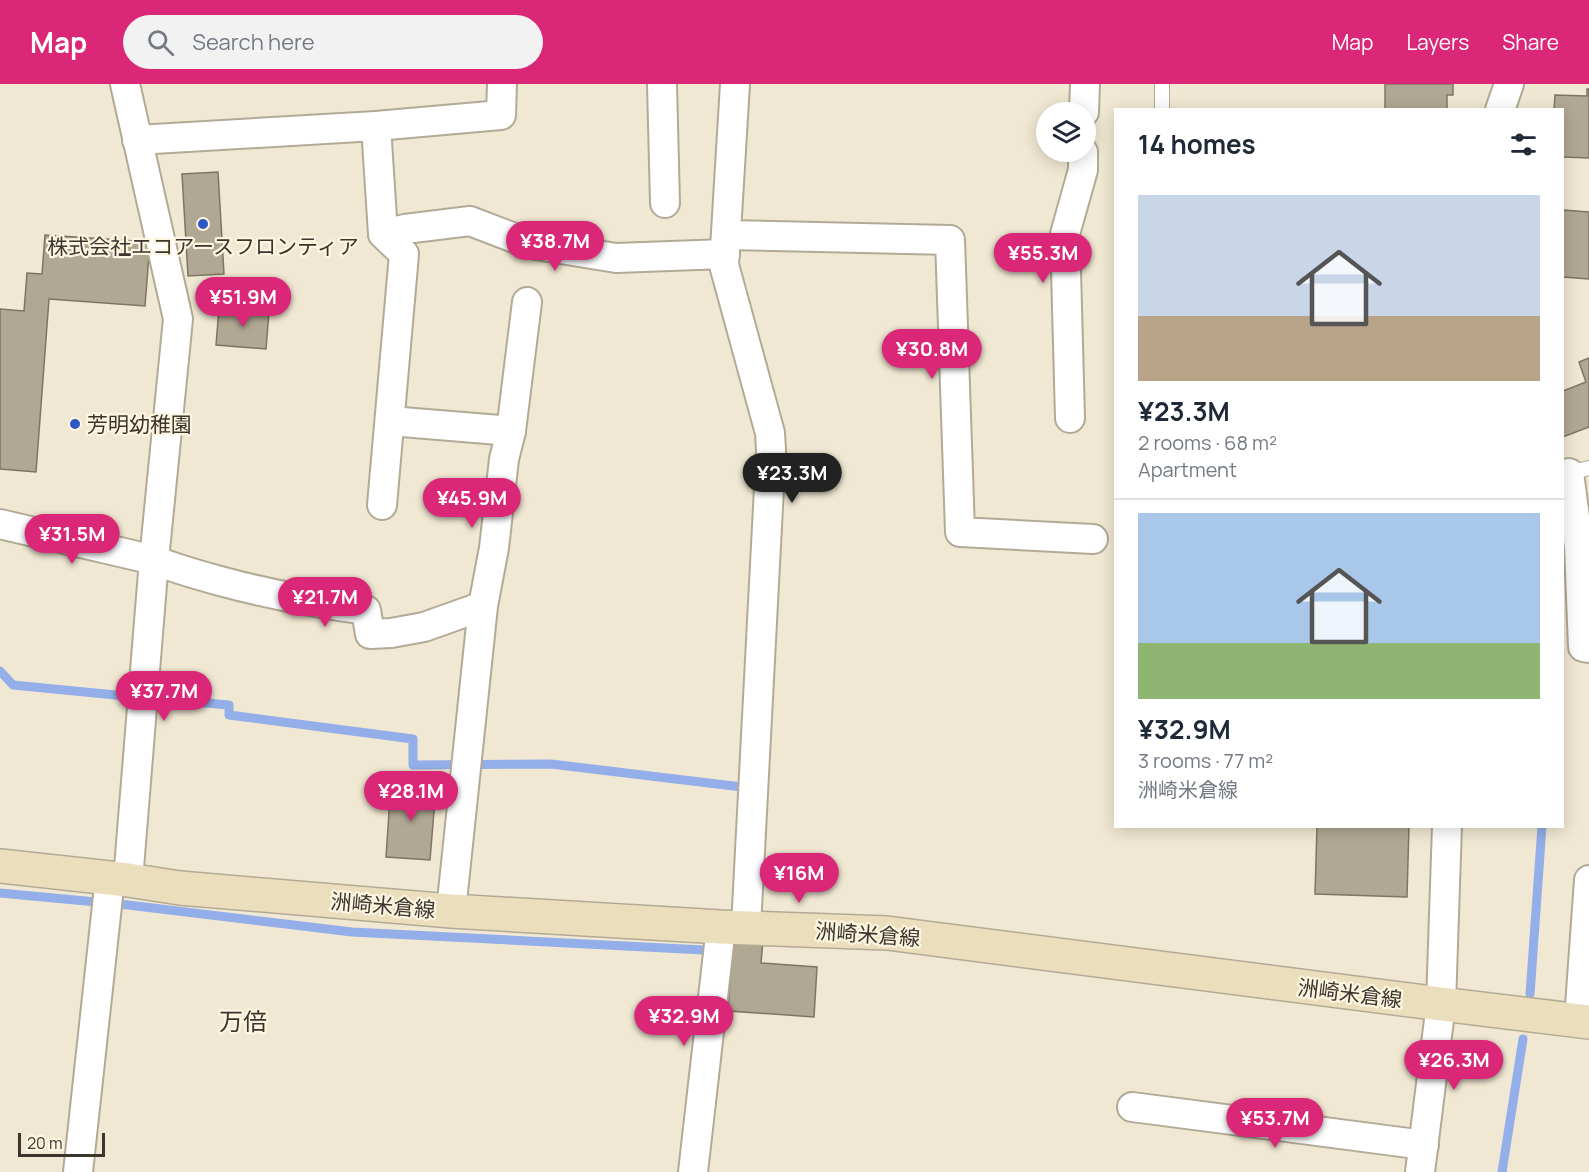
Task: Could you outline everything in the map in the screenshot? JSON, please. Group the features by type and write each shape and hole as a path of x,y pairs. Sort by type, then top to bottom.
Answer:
{"main road":[{"name":"洲崎米倉線","path":"0,866 113,890 180,888 451,911 887,933 1584,1021"}],"street":[{"path":"78,1172 154,560 178,319 125,84"},
{"path":"137,140 376,126 501,115 502,84"},
{"path":"662,84 665,203"},
{"path":"693,1172 734,927 771,450 770,433 724,265 735,84"},
{"path":"1084,102 1085,84"},
{"path":"1501,108 1509,84"},
{"path":"376,126 383,234 404,254 382,505"},
{"path":"1070,418 1065,234 1083,170 1083,162"},
{"path":"383,234 470,221 530,244 616,258 726,244 950,240 960,532 1093,539"},
{"path":"451,911 483,606 494,548 504,459 511,431 527,302"},
{"path":"390,421 511,431"},
{"path":"1574,472 1584,547 1583,647 1589,648"},
{"path":"0,524 154,560 173,568 249,588 318,604 366,610 370,634 424,627 483,606"},
{"path":"1131,1107 1422,1158 1441,1004 1447,828"},
{"path":"1584,1021 1589,880"}],"lane":[{"path":"1162,84 1162,108"}],"building":[{"path":"1385,84 1453,84 1453,95 1447,95 1447,108 1385,108"},
{"path":"1587,89 1589,89 1589,158 1564,157 1564,108 1554,108 1555,95 1587,96"},
{"path":"218,172 224,274 188,276 182,174"},
{"path":"1564,210 1589,212 1589,279 1564,277"},
{"path":"45,235 150,242 145,306 49,299 36,472 0,469 0,309 24,311 27,273 42,274"},
{"path":"219,308 269,312 266,349 216,345"},
{"path":"1589,358 1589,427 1564,437 1564,391 1586,382 1579,362"},
{"path":"391,783 436,787 430,860 386,857"},
{"path":"1317,828 1409,828 1407,897 1315,894"},
{"path":"733,938 763,940 761,963 817,967 814,1017 728,1011"}],"waterway":[{"path":"0,671 13,685 126,696"},
{"path":"160,699 229,705 229,715 413,739 413,765 551,764 742,787"},
{"path":"1530,994 1542,828"},
{"path":"0,893 128,905 352,932 704,950"},
{"path":"1502,1172 1523,1039"}],"place":[{"name":"株式会社エコアースフロンティア","path":"203,224"},
{"name":"芳明幼稚園","path":"75,424"}],"district":[{"name":"万倍","path":"243,1020"}]}
